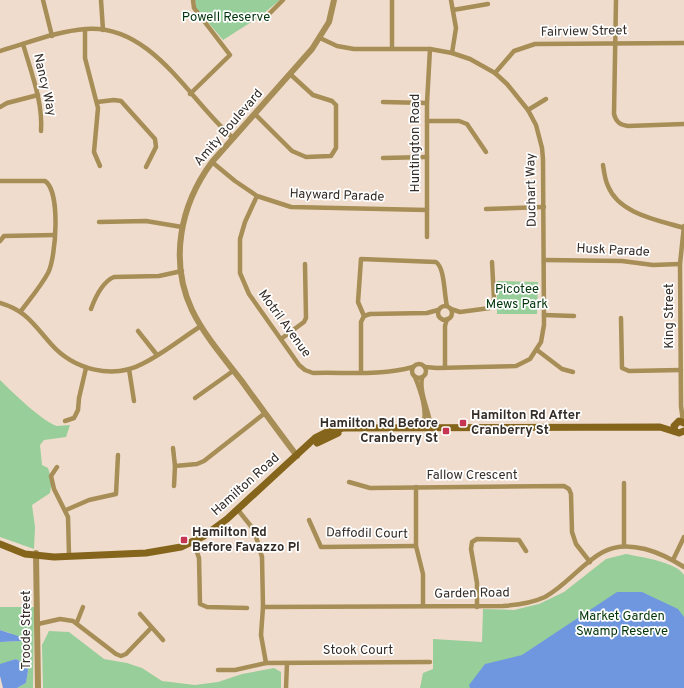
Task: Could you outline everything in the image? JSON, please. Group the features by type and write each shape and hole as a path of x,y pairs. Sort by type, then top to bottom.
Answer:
{"main road":[{"name":"Hamilton Road","path":"0,544 21,552 56,556 156,552 172,549 209,533 238,510 298,454 309,446 315,438 344,428 660,427 680,422"},
{"path":"675,431 674,426 680,422"},
{"name":"Hamilton Road","path":"660,427 680,433 684,431"}],"street":[{"path":"43,0 52,36"},
{"path":"101,0 103,30"},
{"path":"190,94 230,55 194,8 193,0"},
{"path":"266,16 283,0"},
{"name":"Amity Boulevard","path":"298,454 233,371 201,326 188,300 180,252 182,227 186,210 193,193 212,162 320,38 329,22 334,0"},
{"path":"392,0 392,49"},
{"path":"451,0 456,32 452,53"},
{"path":"616,0 614,114 618,123 624,125 684,124"},
{"path":"453,10 488,4"},
{"path":"86,29 86,58 97,102 94,152 100,166"},
{"path":"0,51 52,36 86,29 103,30 126,36 148,49 210,117 233,138"},
{"name":"Duchart Way","path":"320,38 337,46 354,49 430,49 452,53 470,59 495,73 511,88 528,110 536,125 542,148 544,207 544,331 537,350 526,362 516,366 445,368 425,367"},
{"name":"Fairview Street","path":"495,73 510,54 529,45 616,42 684,43"},
{"name":"Nancy Way","path":"23,44 38,95 42,121 41,131"},
{"name":"Huntington Road","path":"427,237 427,103 430,49"},
{"path":"255,114 289,149 296,154 311,158 328,157 333,154 336,148 336,105 332,101 313,95 290,74"},
{"path":"0,107 7,103 38,95"},
{"path":"528,110 546,99"},
{"path":"97,102 114,100 121,101 155,139 156,147 146,167"},
{"path":"383,102 427,103"},
{"path":"427,121 465,122 470,126 486,152"},
{"path":"383,158 427,157"},
{"name":"Hayward Parade","path":"212,162 235,181 257,196 291,208 427,210"},
{"path":"603,165 605,179 610,191 624,205 642,215 684,227"},
{"path":"0,181 40,181 48,183 54,197 55,251 49,272 21,311"},
{"name":"Motril Avenue","path":"257,196 240,239 240,273 249,294 299,365 308,372 361,372 403,370 413,367"},
{"path":"486,208 544,207"},
{"path":"99,222 146,220 182,227"},
{"name":"King Street","path":"680,422 683,310 680,264 684,227"},
{"path":"0,240 4,236 55,234"},
{"path":"364,316 358,302 361,259 436,262 442,270 444,295 449,308 449,318 445,326 445,368"},
{"name":"Husk Parade","path":"544,260 622,261 653,265 680,264"},
{"path":"361,372 361,322 364,316 370,314 427,313 440,308 449,308 460,312 488,310 492,306 494,299 492,262"},
{"path":"281,339 304,322 306,318 305,264"},
{"path":"91,309 106,278 159,276 182,271"},
{"path":"444,295 440,308 440,318 445,326"},
{"path":"0,303 21,311 61,354 86,368 113,371 129,369 142,364 201,326"},
{"path":"427,313 440,318 449,318 460,312"},
{"path":"544,315 574,316"},
{"path":"621,318 622,368 629,370 681,370"},
{"path":"138,331 157,355"},
{"path":"537,350 562,369 573,372"},
{"path":"419,364 425,367 426,373 422,378 422,390 428,410 427,427 424,407 414,376 413,367 419,364"},
{"path":"65,421 74,418 78,410 79,398 86,368"},
{"name":"Duchart Way","path":"426,373 437,368"},
{"path":"129,369 134,401"},
{"name":"Motril Avenue","path":"403,370 414,376"},
{"path":"195,398 233,371"},
{"path":"414,376 422,378"},
{"path":"175,466 197,464 204,461 265,413"},
{"path":"173,448 175,466 174,486"},
{"path":"66,510 88,500 116,494 118,455"},
{"path":"57,467 51,476 54,489 66,510 69,523 69,555"},
{"path":"349,482 370,488 416,487"},
{"path":"624,483 624,546"},
{"name":"Fallow Crescent","path":"423,606 423,574 416,546 416,487 564,486 569,488 571,494 572,532 576,544 590,562"},
{"path":"238,510 254,530 262,557 263,607 261,635 266,663"},
{"name":"Daffodil Court","path":"309,520 321,547 416,546"},
{"path":"673,560 684,537"},
{"path":"478,607 477,583 471,549 472,542 477,539 519,540 526,552"},
{"path":"193,541 199,558 200,604 207,607 247,608"},
{"name":"Garden Road","path":"263,607 478,607 526,603 544,597 567,582 602,552 624,546 642,548 673,560 684,567"},
{"name":"Troode Street","path":"38,555 38,688"},
{"path":"77,622 83,608"},
{"path":"140,614 163,640"},
{"path":"38,624 60,620 77,622 116,654 121,656 126,654 152,628"},
{"name":"Stook Court","path":"218,670 235,670 266,663 430,662"},
{"path":"286,663 286,688"}],"green space":[{"name":"Powell Reserve","path":"195,0 280,0 259,17 223,40 196,8"},
{"name":"Picotee Mews Park","path":"497,281 538,282 537,314 497,314"},
{"path":"0,380 27,406 44,419 57,426 70,425 66,437 44,440 40,445 42,465 48,468 52,481 50,493 32,505 35,527 34,549 0,537"},
{"name":"Market Garden Swamp Reserve","path":"626,554 666,563 680,570 684,575 684,688 420,688 423,673 433,669 433,639 482,642 483,609 514,610 539,604 564,592 606,559"},
{"path":"0,607 34,607 33,688 17,688 26,683 28,671 27,665 16,659 0,665 0,642 21,641 10,633 0,630"},
{"path":"49,631 69,632 104,659 127,663 142,668 162,681 195,685 218,682 242,674 274,668 281,672 281,688 43,688 42,645"}],"water":[{"path":"617,592 642,592 678,609 684,617 684,688 470,688 469,685 485,664 522,655"},
{"path":"0,630 21,637 21,641 0,642"},
{"path":"16,659 27,665 28,671 26,683 17,688 3,688 0,676 0,664"}],"place":[{"name":"Hamilton Rd After Cranberry St","path":"463,423"},
{"name":"Hamilton Rd Before Cranberry St","path":"446,431"},
{"name":"Hamilton Rd Before Favazzo Pl","path":"184,540"}]}
